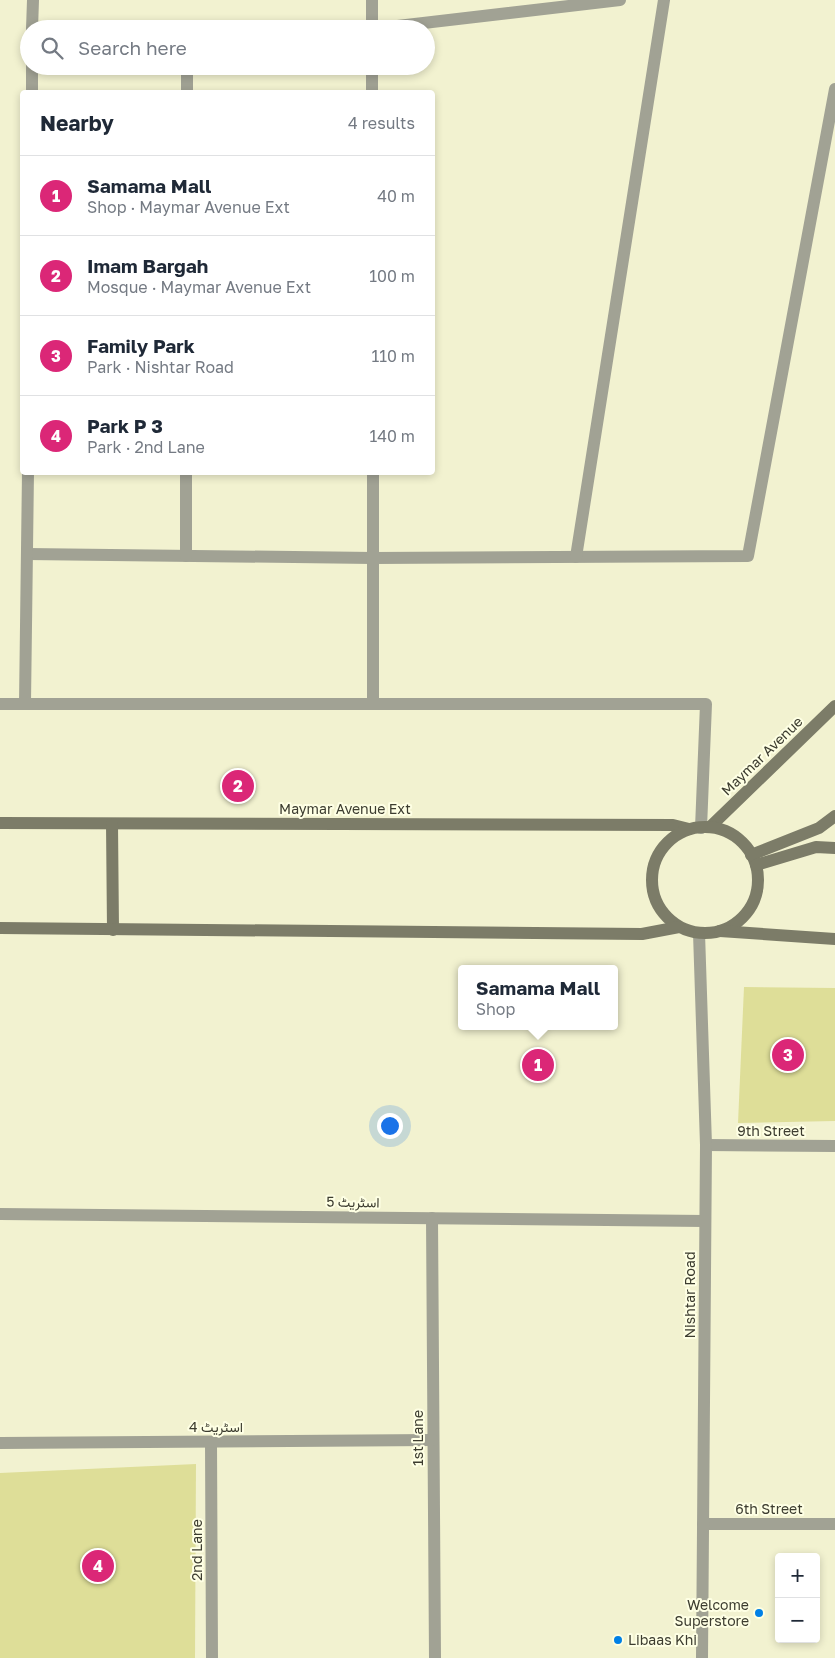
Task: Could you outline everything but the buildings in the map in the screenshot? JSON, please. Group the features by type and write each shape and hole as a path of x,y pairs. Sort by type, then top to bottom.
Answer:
{"main road":[{"name":"Maymar Avenue","path":"700,828 835,706"},
{"path":"753,860 819,828 835,816"},
{"name":"Maymar Avenue Ext","path":"0,823 673,825 700,828"},
{"path":"112,824 113,930"},
{"path":"720,931 739,921 752,905 758,885 753,860 746,846 730,833 700,828 671,839 658,855 652,875 653,896 663,914 679,927 700,933 720,931 835,939"},
{"path":"753,860 816,848 835,848"},
{"path":"0,928 642,934 679,927"}],"street":[{"path":"32,20 33,0"},
{"path":"372,0 372,20"},
{"path":"435,22 620,0"},
{"path":"576,557 664,0"},
{"path":"32,75 32,90"},
{"path":"187,75 187,90"},
{"path":"372,75 372,90"},
{"path":"27,554 373,558 748,556 835,89"},
{"path":"25,703 28,475"},
{"path":"186,475 186,556"},
{"path":"373,475 373,704"},
{"path":"0,704 706,704 700,828"},
{"name":"Nishtar Road","path":"700,933 706,1145 702,1658"},
{"name":"9th Street","path":"706,1145 835,1146"},
{"name":"اسٹریٹ 5","path":"0,1214 705,1221"},
{"name":"1st Lane","path":"432,1218 432,1440 435,1658"},
{"name":"اسٹریٹ 4","path":"0,1443 432,1440"},
{"name":"2nd Lane","path":"211,1442 212,1658"},
{"name":"6th Street","path":"703,1524 835,1524"}],"green space":[{"path":"744,987 835,988 835,1121 738,1123"},
{"path":"196,1464 195,1658 0,1658 0,1473"}],"place":[{"name":"Imam Bargah","path":"238,786"},
{"name":"Family Park","path":"788,1055"},
{"name":"Samama Mall","path":"538,1065"},
{"name":"Park P 3","path":"98,1566"},
{"name":"Welcome Superstore","path":"759,1613"},
{"name":"Libaas Khi","path":"618,1640"}]}
